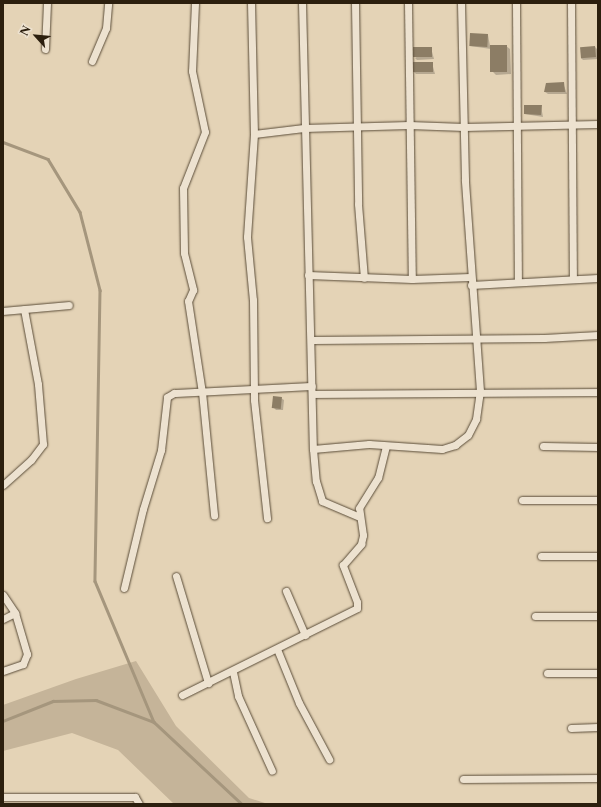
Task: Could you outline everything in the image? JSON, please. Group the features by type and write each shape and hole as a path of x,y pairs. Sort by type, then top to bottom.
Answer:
{"street":[{"path":"46,49 47,3"},
{"path":"92,61 106,28 108,3"},
{"path":"195,3 192,71 205,132 184,188 186,236 184,253 193,290 188,302 202,392 214,515"},
{"path":"251,3 254,134 248,237 253,300 254,390 267,518"},
{"path":"302,3 308,275 312,340 313,449 316,481 322,501 358,516"},
{"path":"355,3 358,204 364,278"},
{"path":"408,3 412,279"},
{"path":"313,449 368,444 442,449 455,445 472,429 480,392 477,339 470,277 461,3"},
{"path":"516,3 518,282"},
{"path":"571,3 573,279"},
{"path":"254,134 304,128 409,125 464,127 598,124"},
{"path":"308,275 412,279 470,277"},
{"path":"471,285 598,278"},
{"path":"3,311 70,305"},
{"path":"3,485 31,460 43,444 38,384 24,309"},
{"path":"312,340 477,339 598,335"},
{"path":"124,588 143,508 161,450 164,401 170,394 312,386"},
{"path":"312,394 598,392"},
{"path":"182,695 233,672 357,608 357,602 343,565 361,544 363,535 358,516 361,504 378,478 386,446"},
{"path":"543,446 598,447"},
{"path":"522,500 598,500"},
{"path":"541,556 598,556"},
{"path":"176,576 208,683"},
{"path":"286,591 305,635"},
{"path":"3,596 15,613 27,654 23,664 3,671"},
{"path":"3,618 15,613"},
{"path":"535,616 598,616"},
{"path":"277,649 298,703 329,759"},
{"path":"233,672 238,696 272,771"},
{"path":"547,673 598,673"},
{"path":"571,728 598,727"},
{"path":"463,779 598,778"},
{"path":"3,797 135,797 139,804"}],"shaded area":[{"path":"136,661 176,726 249,798 268,804 174,804 118,750 72,733 3,751 3,705 76,679"}],"building":[{"path":"470,33 488,34 487,47 469,46"},
{"path":"490,45 507,45 507,72 490,72"},
{"path":"595,46 596,57 581,58 580,47"},
{"path":"413,47 432,47 432,57 413,57"},
{"path":"413,62 433,62 433,72 413,72"},
{"path":"564,82 565,92 544,92 546,83"},
{"path":"524,105 542,105 541,115 524,114"},
{"path":"273,396 282,397 281,409 272,408"}],"waterway":[{"path":"3,142 48,159 80,212 100,290 95,581 154,722 242,804"},
{"path":"3,721 53,701 96,700 154,722"}]}
